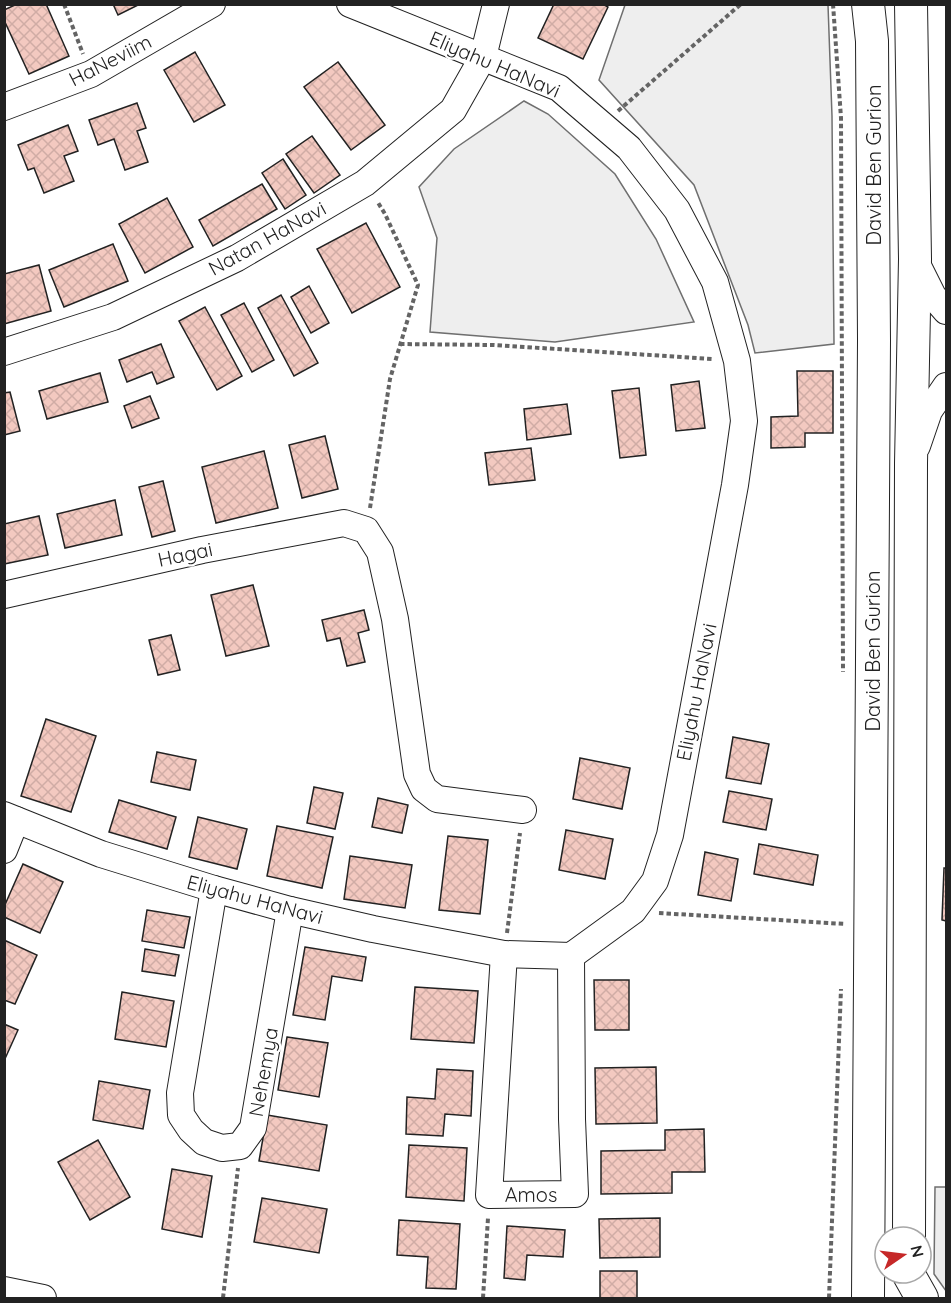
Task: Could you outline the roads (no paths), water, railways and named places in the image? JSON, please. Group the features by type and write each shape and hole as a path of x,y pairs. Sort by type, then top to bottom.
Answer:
{"main road":[{"name":"David Ben Gurion","path":"866,1294 871,926 874,340 872,41 868,4"},
{"name":"David Ben Gurion","path":"909,1225 911,463 915,259 911,4"}],"street":[{"name":"HaNeviim","path":"4,107 91,74 212,4"},
{"name":"Eliyahu HaNavi","path":"10,817 101,854 214,889 290,910 373,929 504,954 572,956 633,911 655,881 670,835 737,474 744,421 737,361 715,282 676,210 629,148 559,88 350,4"},
{"name":"Natan HaNavi","path":"4,352 113,317 237,258 365,183 453,110 483,57 496,4"},
{"path":"915,259 933,296 946,311"},
{"path":"911,463 929,411 946,386"},
{"name":"Hagai","path":"4,595 201,550 344,523 366,530 380,552 395,619 417,774 424,789 436,799 523,810"},
{"path":"4,850 10,817"},
{"name":"Nehemya","path":"214,889 180,1093 181,1115 191,1130 204,1142 222,1148 240,1146 253,1128 290,910"},
{"name":"Amos","path":"504,954 489,1194 574,1194 572,956"},
{"path":"4,1290 43,1299"}]}
